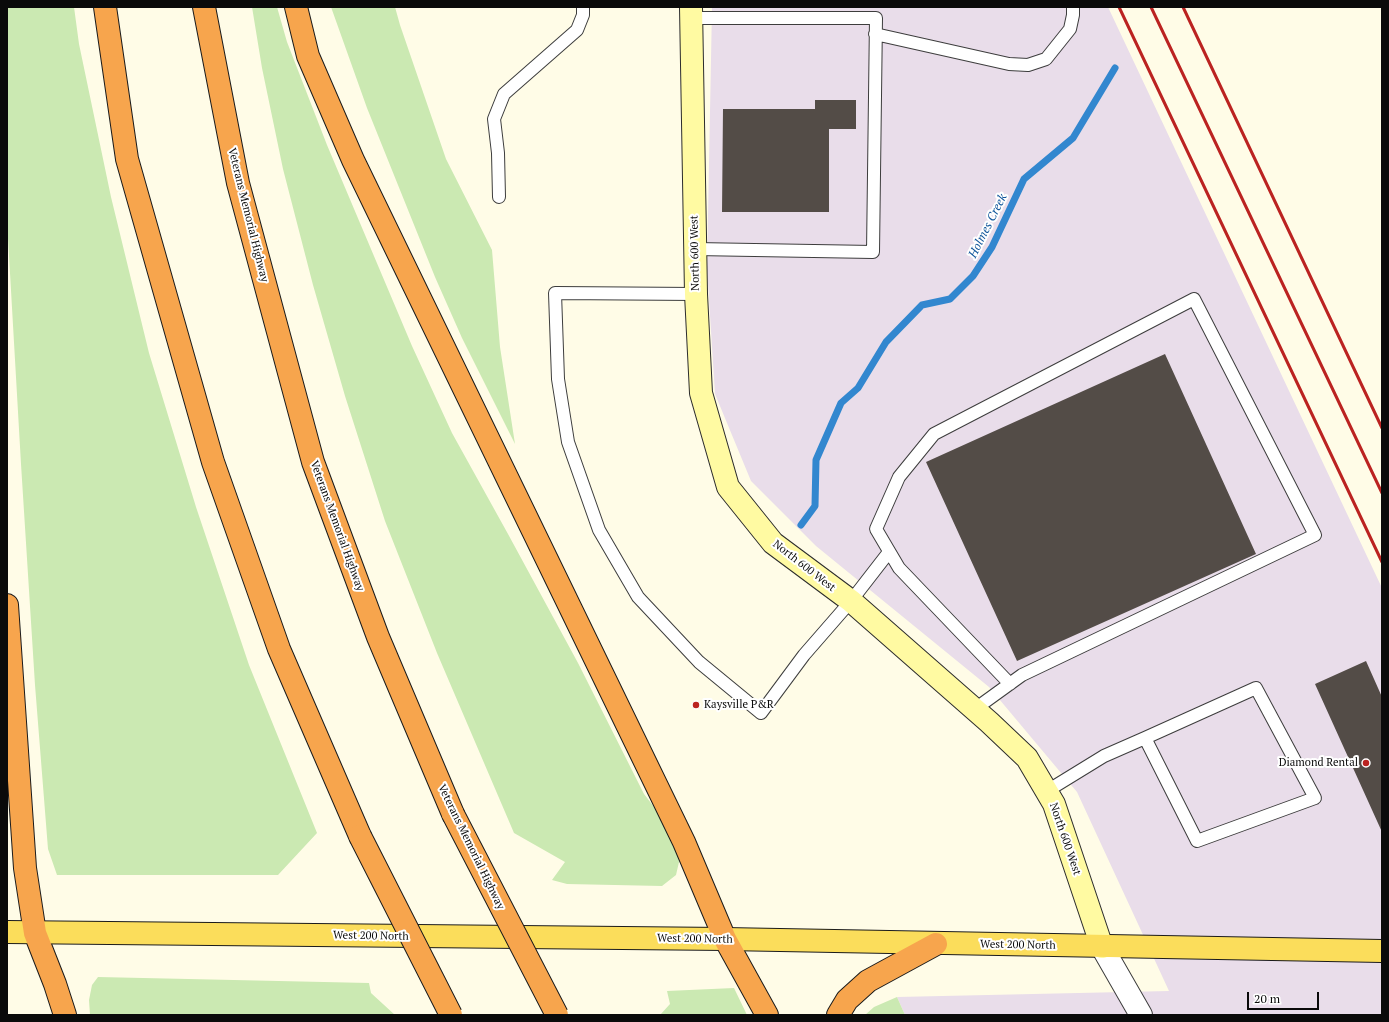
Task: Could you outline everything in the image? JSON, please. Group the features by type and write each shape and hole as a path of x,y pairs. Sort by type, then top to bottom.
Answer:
{"highway":[{"path":"105,7 127,159 213,462 279,649 360,836 451,1015"},
{"name":"Veterans Memorial Highway","path":"204,7 238,184 313,462 378,637 453,814 557,1015"},
{"path":"296,7 308,56 353,160 684,842 725,939 767,1015"},
{"path":"7,604 25,868 35,933 56,984 65,1015"},
{"path":"838,1015 846,1000 868,981 936,944"}],"main road":[{"name":"West 200 North","path":"7,932 725,939 1382,952"}],"street":[{"name":"North 600 West","path":"691,12 696,294 701,393 728,487 773,543 851,601 975,709 1027,758 1054,804 1102,947"},
{"path":"1102,947 1140,1015"}],"lane":[{"path":"499,197 498,153 494,119 504,94 577,30 583,15 583,7"},
{"path":"875,34 1009,64 1028,66 1046,59 1070,29 1073,7"},
{"path":"691,12 876,18 873,252 695,249"},
{"path":"696,294 555,294 558,379 568,442 599,530 638,597 699,662 760,713 804,655 851,601 889,552"},
{"path":"975,709 1010,684 1022,675 1315,535 1194,299 934,434 899,477 876,530 899,568 1010,684"},
{"path":"1047,791 1104,756 1256,688 1315,798 1197,841 1145,738"}],"shaded area":[{"path":"712,7 1108,7 1382,588 1382,1015 905,1015 897,997 1169,991 1077,792 989,687 816,546 751,481 715,394 707,268"}],"green space":[{"path":"7,7 74,7 79,44 111,197 149,353 196,507 249,665 317,833 278,875 57,875 48,849 35,685 7,221"},
{"path":"252,7 277,7 287,42 327,145 412,346 452,433 578,663 644,794 668,825 677,848 679,862 676,875 662,886 567,884 552,880 565,862 514,833 437,653 385,521 345,396 313,285 283,169 262,68"},
{"path":"331,7 395,7 446,159 492,250 500,347 515,444 462,338 435,277 367,108"},
{"path":"98,977 369,983 371,993 395,1015 90,1015 89,1000 92,985"},
{"path":"734,988 747,1015 660,1015 670,1004 667,991"},
{"path":"897,997 905,1015 865,1015 874,1007"}],"building":[{"path":"815,100 856,100 856,129 829,129 829,212 722,212 723,109 815,109"},
{"path":"1165,354 1256,554 1017,661 926,462"},
{"name":"Diamond Rental","path":"1366,661 1382,697 1382,832 1315,684"}],"waterway":[{"name":"Holmes Creek","path":"801,525 815,506 816,460 841,403 858,388 886,342 922,305 950,299 973,276 992,247 1024,179 1073,138 1115,68"}],"railway":[{"path":"1119,7 1382,562"},
{"path":"1151,7 1382,493"},
{"path":"1183,7 1382,428"}],"place":[{"name":"Kaysville P&R","path":"696,705"},
{"name":"Diamond Rental","path":"1366,763"}]}
